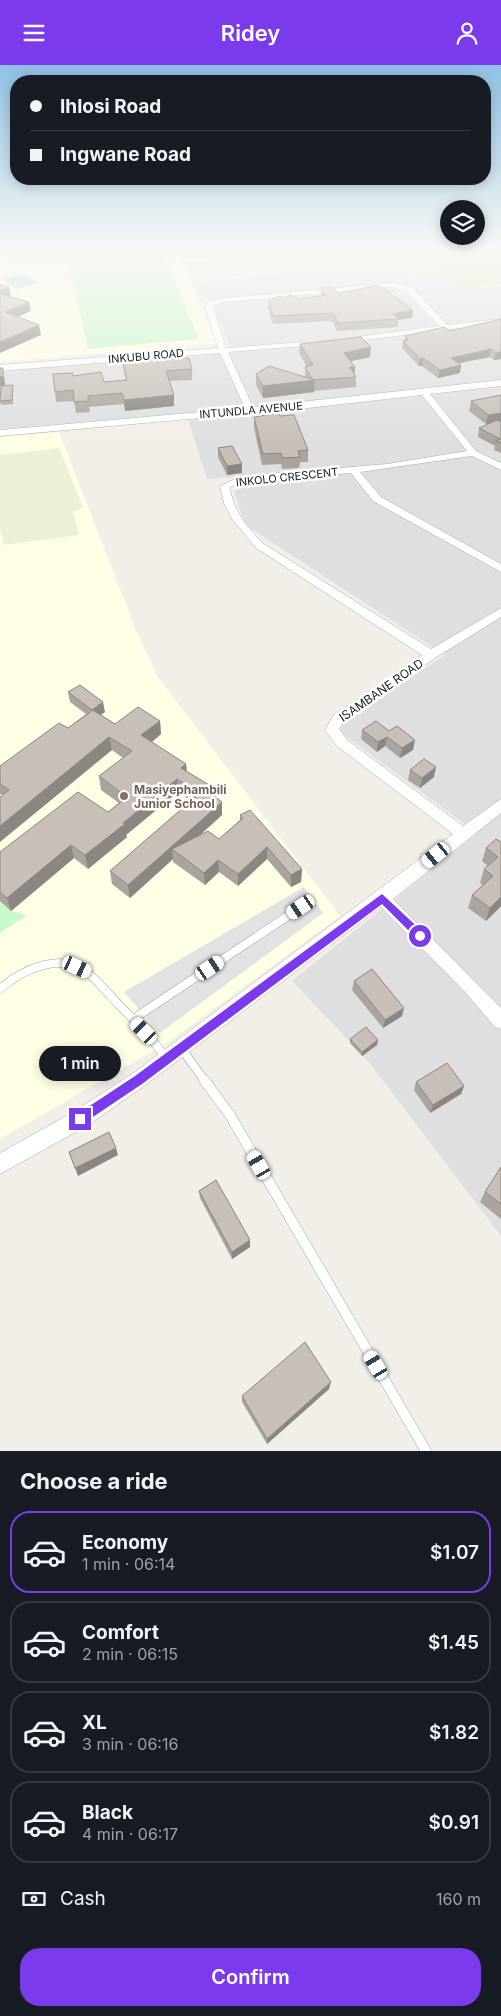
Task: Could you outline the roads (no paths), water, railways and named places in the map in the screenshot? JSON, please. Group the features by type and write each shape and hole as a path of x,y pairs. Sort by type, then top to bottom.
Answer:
{"street":[{"path":"210,313 223,350 250,410"},
{"path":"431,313 445,328"},
{"path":"336,342 501,321"},
{"name":"INKUBU ROAD","path":"0,368 326,342"},
{"name":"INTUNDLA AVENUE","path":"0,433 424,393 501,383"},
{"path":"424,393 473,453 501,467"},
{"name":"INKOLO CRESCENT","path":"431,655 260,546 248,535 236,519 225,491 225,486 242,479 353,470 444,459 473,453"},
{"path":"353,470 377,499 501,569"},
{"name":"ISAMBANE ROAD","path":"462,834 342,743 332,731 333,725 338,719 431,655 501,612"},
{"path":"0,1164 80,1119 166,1059 382,898 501,805"},
{"path":"382,898 471,987 501,1021"}],"lane":[{"path":"133,1019 301,907"},
{"path":"0,989 8,980 42,964 68,964 87,972 155,1042 166,1059"},
{"path":"181,1048 230,1115 426,1451"}],"place":[{"name":"Masiyephambili Junior School","path":"124,796"}]}
